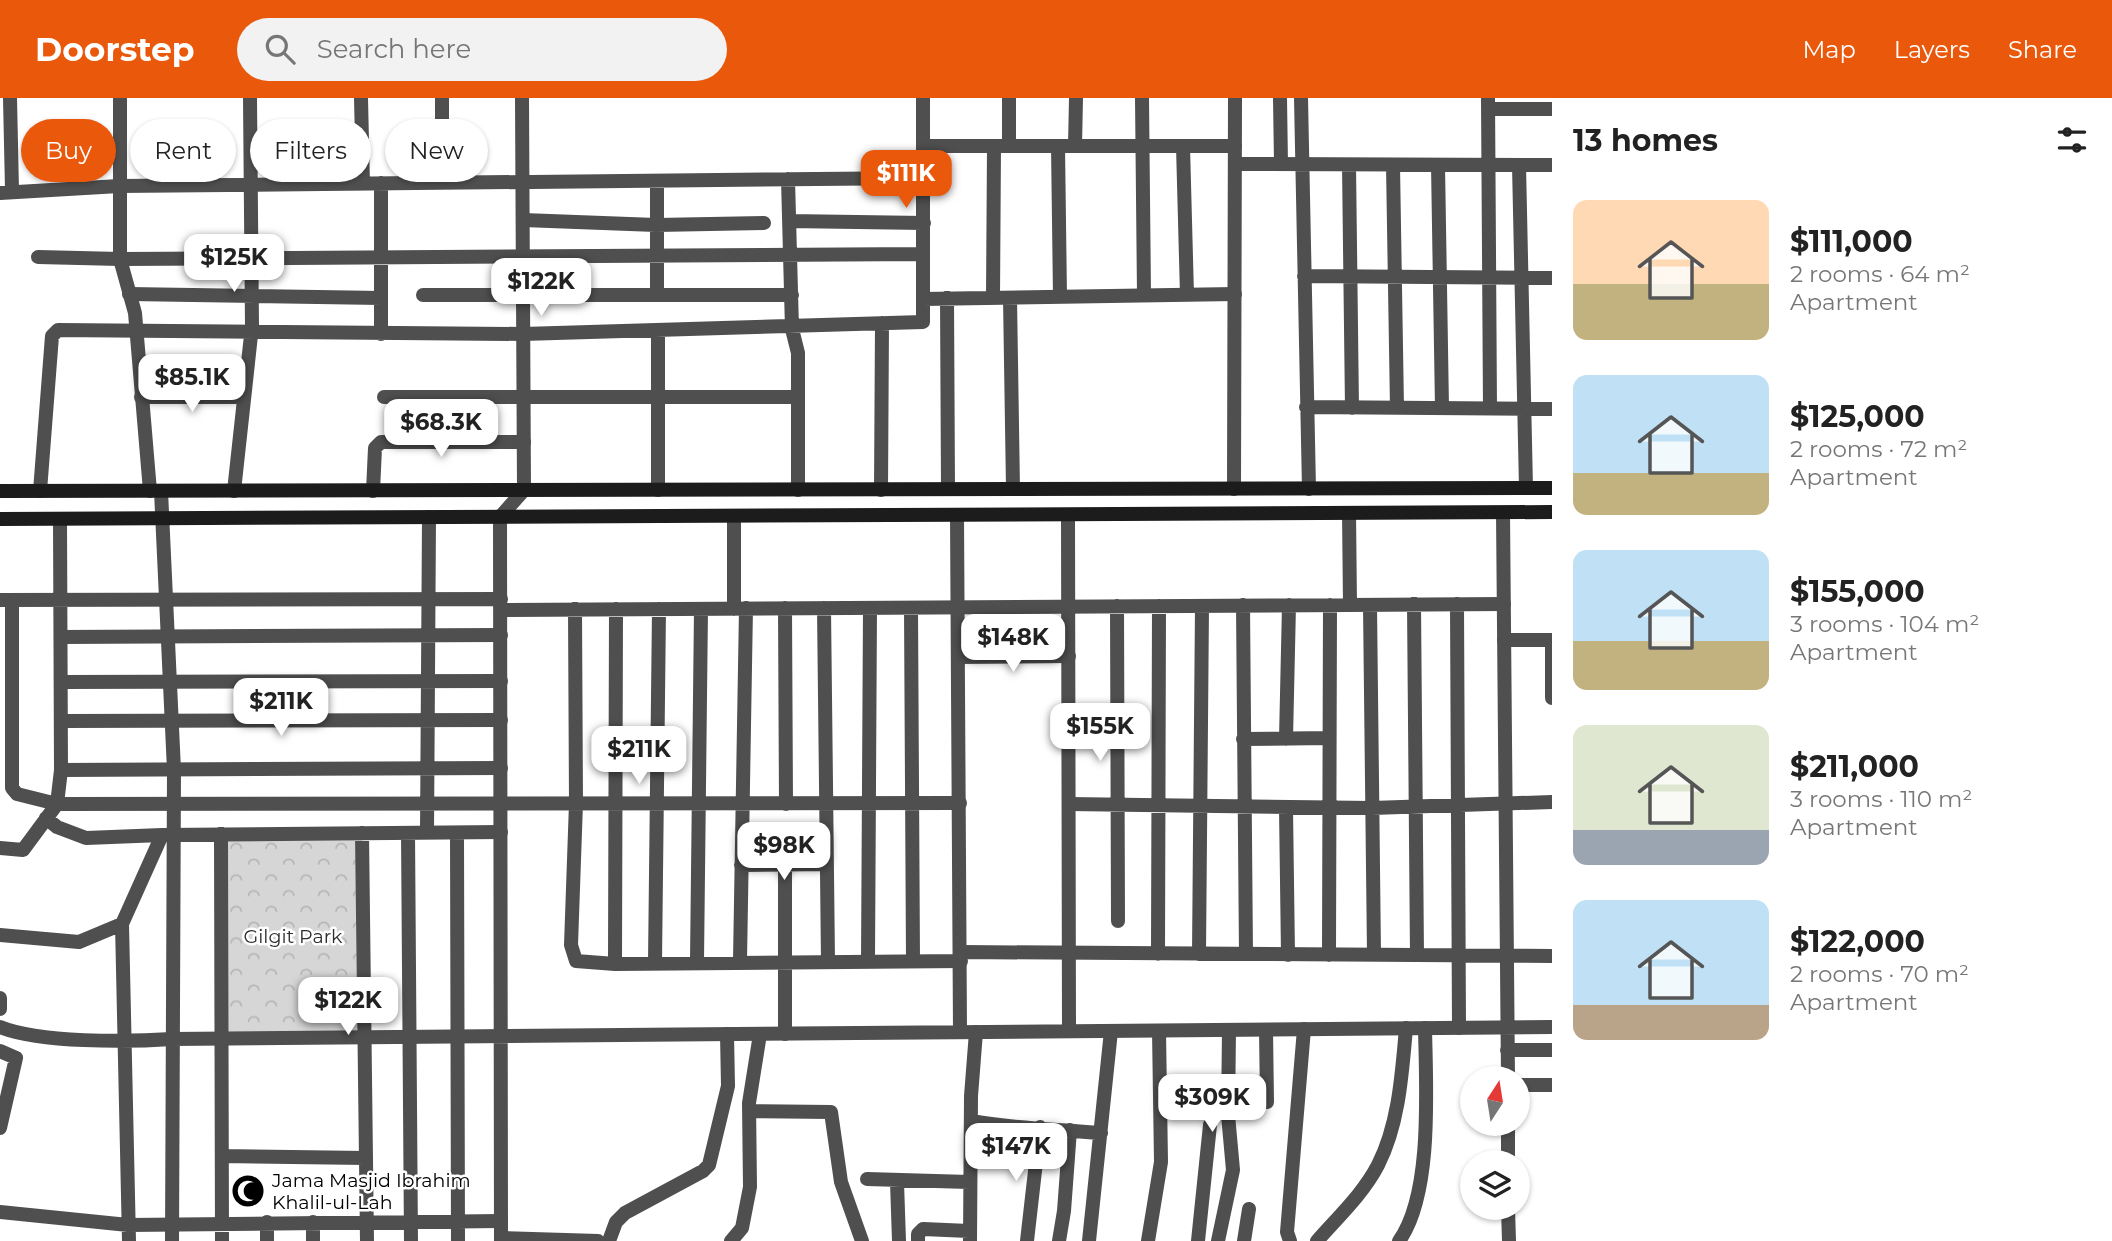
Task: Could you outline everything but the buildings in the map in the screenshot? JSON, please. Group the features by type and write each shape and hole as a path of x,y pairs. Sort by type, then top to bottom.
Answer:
{"main road":[{"path":"0,491 1552,488"},
{"path":"0,519 1552,512"}],"street":[{"path":"10,98 6,192 119,186 923,178"},
{"path":"120,98 120,259 135,313 141,397 163,519 169,600 174,770 174,802 168,834 172,1241"},
{"path":"234,491 251,334 250,98"},
{"path":"361,98 363,184"},
{"path":"442,98 442,183"},
{"path":"522,98 524,490 500,517 501,1239 598,1241"},
{"path":"40,491 54,332 523,334 923,322 923,98"},
{"path":"993,298 1001,146 1009,98"},
{"path":"1075,146 1076,98"},
{"path":"1142,98 1144,295"},
{"path":"1234,489 1235,98"},
{"path":"1280,98 1281,164"},
{"path":"1301,98 1309,489"},
{"path":"1490,408 1488,103 1552,109"},
{"path":"923,146 1235,146"},
{"path":"1058,146 1060,296"},
{"path":"1182,146 1187,295"},
{"path":"1236,164 1552,165"},
{"path":"1349,164 1352,408"},
{"path":"1392,165 1398,408"},
{"path":"1438,165 1442,408"},
{"path":"1519,165 1527,488"},
{"path":"788,179 792,328 798,353 798,490"},
{"path":"657,181 657,295"},
{"path":"380,183 381,334"},
{"path":"523,220 656,225 764,223"},
{"path":"789,221 923,223"},
{"path":"38,257 120,259 923,254"},
{"path":"1304,276 1552,278"},
{"path":"129,294 381,299"},
{"path":"923,299 1235,294"},
{"path":"423,295 792,295"},
{"path":"947,298 947,489"},
{"path":"1010,298 1013,489"},
{"path":"881,490 882,323"},
{"path":"658,331 658,490"},
{"path":"141,397 244,397"},
{"path":"384,397 798,397"},
{"path":"1306,407 1552,409"},
{"path":"373,491 375,448 381,442 524,442"},
{"path":"1349,513 1350,605"},
{"path":"1503,513 1508,1066"},
{"path":"957,515 960,1032"},
{"path":"1068,515 1069,1031"},
{"path":"734,516 740,608 740,961"},
{"path":"427,833 429,517"},
{"path":"0,848 23,850 57,804 61,770 60,519"},
{"path":"17,794 12,788 6,600 428,600 575,610 1504,604"},
{"path":"1414,604 1417,955"},
{"path":"1457,604 1459,1028"},
{"path":"1286,739 1289,605"},
{"path":"1329,955 1330,605"},
{"path":"1370,605 1374,955"},
{"path":"1117,606 1118,921"},
{"path":"1158,954 1159,606"},
{"path":"1199,954 1202,606"},
{"path":"1243,606 1246,954"},
{"path":"785,608 786,804"},
{"path":"824,608 828,961"},
{"path":"869,961 870,608"},
{"path":"911,608 913,961"},
{"path":"615,964 616,609"},
{"path":"655,963 659,609"},
{"path":"697,961 701,804 701,609"},
{"path":"575,610 576,803 572,954 576,961 615,964 697,961 913,961 1070,953 1417,955 1459,958 1552,956"},
{"path":"61,637 501,635"},
{"path":"1504,640 1552,640 1552,698"},
{"path":"958,657 1069,656"},
{"path":"61,682 501,681"},
{"path":"61,721 501,720"},
{"path":"1243,739 1329,738"},
{"path":"61,770 428,766 501,768"},
{"path":"0,788 57,804 960,803"},
{"path":"1069,804 1372,808 1552,802"},
{"path":"1286,808 1288,955"},
{"path":"46,818 57,827 86,838 168,834 501,832"},
{"path":"408,833 411,1241"},
{"path":"457,833 458,1241"},
{"path":"129,1241 122,924 168,834"},
{"path":"221,834 222,1241"},
{"path":"362,834 367,1241"},
{"path":"741,865 827,864"},
{"path":"785,865 785,1034"},
{"path":"0,935 79,942 122,924"},
{"path":"0,998 0,1009"},
{"path":"0,1027 22,1036 124,1042 223,1038 1552,1027"},
{"path":"1317,1241 1355,1198 1378,1164 1401,1091 1406,1028"},
{"path":"1399,1241 1410,1221 1418,1186 1426,1115 1425,1028"},
{"path":"1290,1241 1287,1232 1304,1029"},
{"path":"1218,1241 1233,1170 1228,1115 1229,1030"},
{"path":"1266,1030 1267,1102"},
{"path":"1089,1241 1111,1031"},
{"path":"1148,1241 1161,1162 1159,1031"},
{"path":"918,1241 918,1234 923,1229 969,1236 976,1032"},
{"path":"609,1241 616,1222 625,1213 680,1185 709,1165 729,1086 727,1034"},
{"path":"731,1241 742,1227 750,1187 749,1111 760,1034"},
{"path":"1507,1050 1552,1050"},
{"path":"0,1051 16,1058 0,1128"},
{"path":"1530,1085 1552,1085"},
{"path":"749,1111 831,1112 841,1182 862,1241"},
{"path":"971,1121 1001,1127 1040,1127 1101,1133"},
{"path":"1198,1241 1210,1125"},
{"path":"1027,1241 1040,1127"},
{"path":"1059,1241 1070,1130"},
{"path":"222,1156 366,1158"},
{"path":"867,1180 969,1182"},
{"path":"897,1182 899,1241"},
{"path":"1244,1241 1249,1209"},
{"path":"0,1212 128,1225 501,1221"},
{"path":"1508,1220 1509,1241"},
{"path":"313,1222 313,1241"},
{"path":"267,1223 267,1241"},
{"path":"742,1227 749,1241"}],"green space":[{"name":"Gilgit Park","path":"362,833 366,1037 223,1038 221,834"}],"place":[{"name":"Jama Masjid Ibrahim Khalil-ul-Lah","path":"248,1191"}]}
